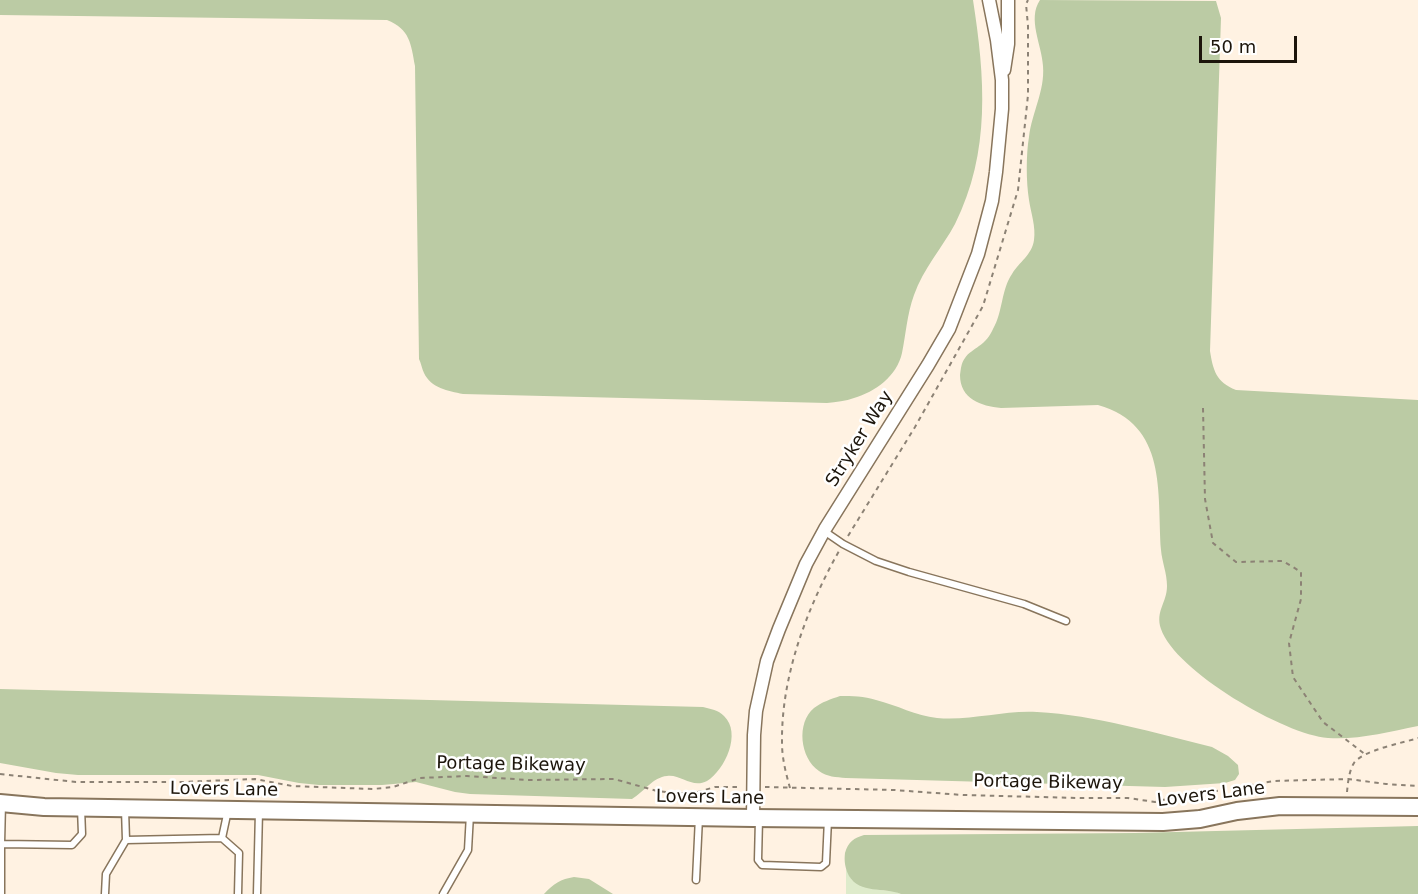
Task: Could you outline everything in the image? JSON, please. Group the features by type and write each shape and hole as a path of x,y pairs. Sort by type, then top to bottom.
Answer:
{"street":[{"name":"Stryker Way","path":"989,0 1002,80"},
{"name":"Stryker Way","path":"756,818 754,735 756,711 767,661 779,629 824,531 949,329 978,254 992,201 1000,139 1002,80 1007,54 1008,0"},
{"name":"Lovers Lane","path":"1,803 81,808 699,818 1163,822 1200,819 1237,811 1280,806 1418,807"}],"lane":[{"path":"824,531 876,561 1024,604 1066,621"},
{"path":"1,803 1,894"},
{"path":"1,844 72,845 82,834 81,808"},
{"path":"105,894 106,873 126,840 125,808"},
{"path":"222,838 228,810"},
{"path":"257,894 259,810"},
{"path":"443,894 468,850 470,814"},
{"path":"696,879 699,818"},
{"path":"756,818 758,860 762,866 820,867 826,863 828,819"},
{"path":"126,840 222,838 238,853 238,894"}],"path":[{"path":"1203,408 1205,499 1213,543 1236,562 1283,561 1301,572 1301,599 1289,644 1293,677 1323,722 1366,755"},
{"path":"1346,806 1348,779 1355,762 1374,751 1418,738"},
{"name":"Portage Bikeway","path":"0,774 76,782 255,779 292,786 373,789 393,787 420,778 467,776 528,780 614,779 657,791 674,793 694,793 715,787 734,786"},
{"name":"Portage Bikeway","path":"783,788 894,790 975,796 1128,798 1155,802 1174,796 1274,781 1348,779 1418,786"}],"green space":[{"path":"0,0 973,0 982,86 980,142 967,197 955,224 928,267 914,295 899,361 890,376 870,392 848,400 827,403 463,394 440,388 431,382 424,373 419,359 415,66 408,38 401,28 387,20 0,15"},
{"path":"1040,0 1216,1 1221,18 1210,351 1213,364 1220,379 1236,390 1418,400 1418,726 1350,738 1328,738 1309,734 1260,713 1209,681 1170,646 1161,629 1159,617 1167,586 1161,550 1158,484 1148,444 1137,428 1121,415 1098,405 1001,408 979,403 964,390 960,375 963,362 990,334 999,315 1008,280 1031,250 1034,240 1034,225 1027,185 1027,160 1031,128 1043,75 1035,24 1036,7"},
{"path":"0,689 703,707 717,711 724,716 729,723 731,741 720,769 707,781 696,783 672,776 662,777 632,799 470,794 416,782 382,785 319,785 258,775 78,775 0,763"},
{"path":"840,696 872,699 937,718 1037,712 1103,721 1212,747 1238,765 1239,774 1235,780 1225,783 1165,787 832,776 819,771 808,758 804,749 803,731 808,714 814,708"},
{"path":"1418,826 1418,894 901,894 859,885 849,876 845,862 846,849 850,843 864,835 1135,833"},
{"path":"846,869 852,880 880,890 901,894 846,894"},
{"path":"574,877 589,879 613,894 544,894 558,882"}]}
